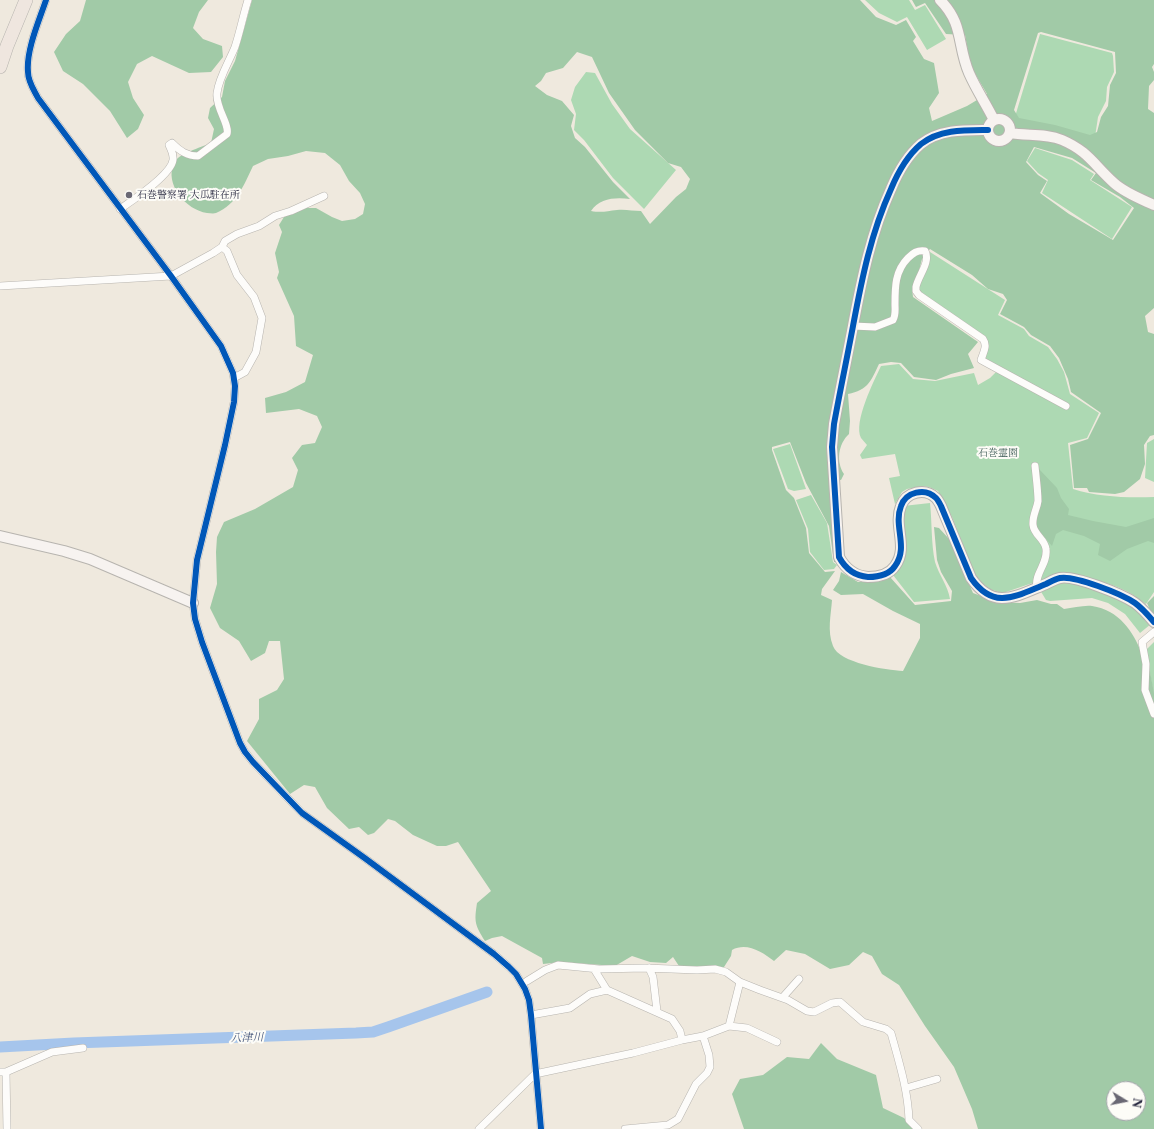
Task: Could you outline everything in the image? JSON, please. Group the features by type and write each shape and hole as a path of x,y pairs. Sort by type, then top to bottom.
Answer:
{"highway":[{"path":"0,66 6,46 26,0"}],"street":[{"path":"46,0 28,59 28,73 31,86 38,98 171,276 221,346 228,359 234,378 235,386 233,408 197,560 193,603 194,619 232,724 245,752 302,813 494,954 516,974 529,1000 541,1129"},
{"path":"120,209 157,181 169,169 172,163 173,155 169,145 172,143 182,152 189,155 198,156 227,134 228,128 218,104 218,88 234,48 248,0"},
{"path":"940,0 952,15 958,27 963,55 969,73 994,120"},
{"path":"1000,119 1006,121 1010,126 1010,133 1006,139 1000,141 996,141 990,136 988,130 990,124 994,120 1000,119"},
{"path":"988,130 958,130 948,132 937,135 922,144 910,156 897,176 880,212 869,246 839,396 832,447 839,557 855,574 865,577 878,577 888,573 894,568 900,559 902,551 899,515 901,506 906,498 912,493 921,492 930,494 937,499 971,578 978,588 993,597 1005,599 1015,597 1060,578 1068,578 1126,597 1136,603 1154,622"},
{"path":"1010,133 1051,137 1071,145 1085,152 1114,183 1125,191 1154,205"},
{"path":"0,286 171,276 213,253 222,247 225,241 237,234 259,226 275,216 291,211 324,196"},
{"path":"222,247 227,251 237,275 254,297 262,318 256,352 245,372 234,378"},
{"path":"853,326 875,327 893,320 895,316 896,280 899,271 904,262 916,251 925,251 925,264 916,287 918,295 983,339 986,343 981,360 1066,406"},
{"path":"1035,466 1038,500 1033,517 1033,526 1036,534 1045,544 1046,549 1045,563 1036,578 1037,588"},
{"path":"0,536 64,551 90,559 193,603"},
{"path":"1154,632 1142,642 1146,664 1145,690 1154,714"},
{"path":"528,981 545,970 558,965 594,969 715,969 726,972 740,982 783,997 807,1011 814,1012 832,1003 840,1002 863,1022 886,1029 891,1033 906,1088 909,1120 918,1129"},
{"path":"649,968 653,977 657,1011"},
{"path":"594,969 607,990 672,1019 680,1031 682,1040"},
{"path":"783,997 799,979"},
{"path":"729,1026 740,982"},
{"path":"531,1015 570,1008 590,994 607,990"},
{"path":"479,1129 535,1074 703,1036 729,1026 748,1028 777,1042"},
{"path":"625,1129 668,1125 673,1124 678,1119 696,1084 707,1073 710,1067 709,1055 703,1036"},
{"path":"7,1129 3,1072 52,1052 83,1048"},
{"path":"906,1088 937,1079"}],"green space":[{"path":"86,0 208,0 199,12 193,28 203,39 222,46 223,57 211,72 189,73 152,56 137,64 128,82 133,98 144,115 138,129 127,138 110,111 83,84 63,71 54,52 66,34 80,21"},
{"path":"252,0 860,0 876,17 896,25 906,20 916,37 913,41 924,59 934,63 939,93 929,108 932,121 967,106 987,94 974,72 969,57 965,35 946,34 925,3 916,7 912,0 1154,0 1154,64 1152,67 1154,72 1154,80 1149,86 1148,109 1154,113 1154,308 1145,316 1148,332 1154,334 1154,435 1150,436 1144,445 1145,464 1140,479 1124,492 1115,494 1089,492 1087,488 1074,488 1070,445 1088,439 1101,413 1071,392 1068,379 1059,358 1050,346 1031,335 1024,327 1000,314 1007,300 1003,294 988,289 972,275 930,249 922,259 918,275 912,289 913,297 978,342 968,354 974,368 951,374 936,380 914,377 901,363 891,362 879,364 868,384 860,390 848,394 850,421 849,434 842,443 839,453 841,469 844,474 841,480 829,479 837,562 834,562 829,526 806,483 790,442 772,447 772,450 786,490 794,498 806,528 809,553 825,572 835,571 822,589 821,595 832,600 830,623 831,640 837,652 844,657 875,667 903,671 920,638 920,624 863,594 841,595 833,590 839,581 841,572 858,582 876,582 890,577 915,605 951,601 952,591 941,572 937,560 934,527 939,528 950,540 973,593 997,602 1020,603 1037,600 1057,604 1064,609 1082,606 1102,608 1110,612 1124,623 1134,637 1142,654 1146,650 1154,693 1154,1129 978,1129 972,1109 954,1067 925,1026 899,985 882,974 872,956 863,952 849,965 830,969 805,954 786,950 774,961 759,951 743,947 732,950 731,956 724,967 679,966 673,957 666,963 650,962 632,956 615,966 561,962 543,964 542,958 502,936 485,941 476,923 476,909 477,903 491,891 458,842 446,846 437,846 413,835 395,821 388,819 374,833 368,835 359,827 349,829 327,808 315,787 304,785 290,794 247,741 259,719 259,699 277,690 284,679 280,641 269,641 265,653 251,661 239,641 220,628 210,608 217,584 217,537 224,522 255,509 293,487 298,470 292,458 302,445 315,443 322,427 317,416 299,409 266,413 265,398 286,392 305,382 313,355 296,346 294,316 277,278 279,272 275,253 282,232 279,225 284,217 304,208 316,208 342,221 355,219 363,214 365,204 360,193 349,181 340,165 325,153 306,151 268,159 253,166 243,187 235,199 229,205 216,213 199,211 185,201 179,195 172,179 174,163 180,156 211,143 214,129 208,118 210,108 222,97 225,81 235,61","holes":["1041,32 1115,52 1116,73 1110,85 1108,106 1101,117 1097,132 1090,135 1055,125 1019,118 1014,110 1038,33","577,52 592,57 609,93 635,130 668,163 681,167 690,179 686,189 676,197 650,224 641,211 591,211 598,203 608,199 630,199 613,182 585,147 575,138 571,126 574,115 562,101 547,95 535,86 541,81 546,73 563,68","1034,147 1072,158 1096,173 1091,180 1120,197 1134,208 1113,240 1069,214 1040,193 1047,181 1038,175 1026,162"]},
{"path":"865,0 909,0 915,10 925,5 946,39 927,50 907,17 897,22 879,13"},
{"path":"1040,34 1112,53 1114,72 1107,87 1106,101 1098,117 1095,137 1014,120"},
{"path":"586,72 595,73 612,104 630,129 676,170 644,209 613,178 584,140 574,130 576,114 571,100 575,87"},
{"path":"1035,148 1072,160 1094,174 1090,180 1132,207 1112,239 1042,193 1048,180 1038,173 1027,161"},
{"name":"石巻霊園","path":"930,252 1005,300 998,315 1024,329 1029,336 1048,347 1064,372 1070,394 1099,413 1087,438 1068,443 1073,489 1092,494 1154,497 1154,592 1146,604 1130,593 1114,586 1086,577 1062,573 1006,592 999,592 990,589 982,583 974,573 952,517 938,491 923,486 907,489 902,492 895,504 889,478 900,476 895,454 862,459 860,455 867,445 861,438 859,431 862,412 869,391 881,366 899,364 913,379 935,381 974,373 978,385 990,378 997,371 978,361 983,347 982,341 914,293 923,264"},
{"path":"1154,439 1154,482 1145,478 1147,443"},
{"path":"790,444 806,489 794,491 788,489 773,449"},
{"path":"1039,469 1057,488 1061,498 1069,509 1068,515 1126,527 1154,518 1154,543 1148,541 1127,549 1110,561 1098,555 1100,544 1084,536 1063,530 1056,534 1052,546 1036,527 1041,503"},
{"path":"811,495 827,523 833,562 837,565 834,569 824,570 810,552 808,529 796,500"},
{"path":"930,503 935,562 950,599 914,602 893,575 903,506"},
{"path":"1066,581 1081,584 1130,603 1151,624 1140,633 1125,614 1108,603 1092,598 1046,600 1040,590"},
{"path":"1154,596 1154,614 1150,610 1147,603"},
{"path":"1154,642 1154,696 1146,650"},
{"path":"821,1043 837,1059 876,1075 883,1108 904,1118 914,1129 744,1129 732,1094 740,1079 763,1075 787,1057 809,1059"}],"waterway":[{"name":"八津川","path":"0,1047 373,1032 487,992"}],"cycle path":[{"path":"46,0 31,45 28,63 28,76 38,98 171,276 221,346 233,373 235,386 234,402 197,560 193,603 195,619 202,642 240,743 253,762 302,813 494,954 516,974 525,989 529,1000 541,1129"},
{"path":"988,130 953,131 936,135 921,144 911,154 900,170 878,222 860,291 834,424 832,447 839,557 844,565 859,575 868,577 879,576 890,572 899,559 901,551 899,514 903,501 911,494 921,492 927,493 936,498 940,504 971,578 988,595 997,598 1006,598 1025,593 1056,579 1076,579 1109,590 1129,599 1140,607 1154,622"}],"place":[{"name":"石巻警察署 大瓜駐在所","path":"129,195"}]}
